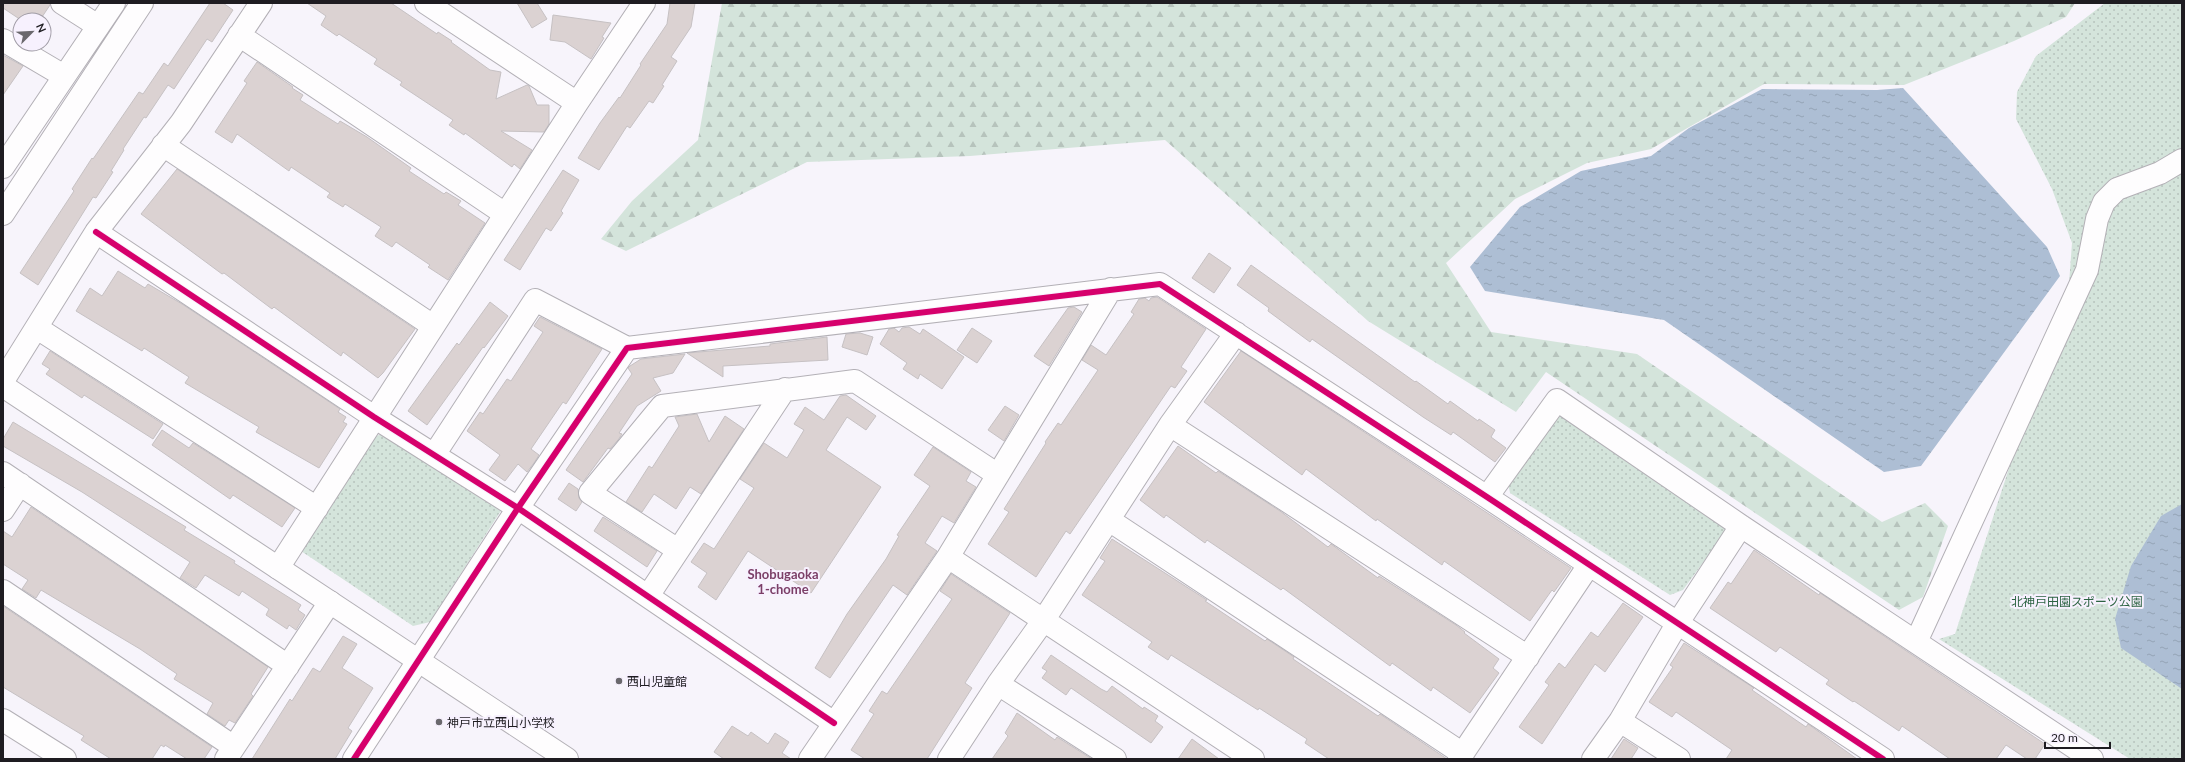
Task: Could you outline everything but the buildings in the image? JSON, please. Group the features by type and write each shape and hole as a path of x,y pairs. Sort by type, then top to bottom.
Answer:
{"street":[{"path":"62,3 98,26"},
{"path":"3,167 114,3"},
{"path":"3,214 142,3"},
{"path":"3,381 96,232 181,123 261,3"},
{"path":"426,3 577,103"},
{"path":"278,568 505,214 644,3"},
{"path":"239,35 505,214"},
{"path":"3,40 64,76"},
{"path":"163,145 433,326"},
{"path":"1916,642 2087,270 2097,219 2104,202 2117,190 2160,173 2182,160"},
{"path":"96,232 374,418 518,508 834,723"},
{"path":"434,455 535,300 627,348 1160,284 1487,497 1883,759"},
{"path":"810,759 948,557 1111,289"},
{"path":"37,328 316,508"},
{"path":"948,759 998,684 1043,621 1170,425 1236,333"},
{"path":"354,759 518,508 627,348"},
{"path":"678,550 590,493 662,406 855,381 998,475"},
{"path":"3,386 567,759"},
{"path":"648,596 785,389"},
{"path":"1487,497 1557,400 1741,526 2092,759"},
{"path":"1170,425 1528,656"},
{"path":"3,510 12,478 288,666"},
{"path":"1109,520 1461,756 1589,565"},
{"path":"1593,759 1620,721 1677,624 1741,526"},
{"path":"948,557 1253,759"},
{"path":"3,591 230,753 330,602"},
{"path":"998,684 1115,759"},
{"path":"3,720 64,759"},
{"path":"1620,721 1678,759"}],"green space":[{"path":"722,3 2075,3 2066,17 2014,41 1904,85 1764,84 1651,149 1587,163 1515,199 1446,263 1491,332 1637,354 1882,522 1925,503 1948,526 1923,597 1899,610 1546,372 1516,412 1368,321 1165,140 970,156 807,162 626,251 601,239 632,201 698,140"},
{"name":"北神戸田園スポーツ公園","path":"2105,3 2182,3 2182,759 2130,759 1939,639 1955,634 2069,284 2072,243 2052,189 2016,119 2017,92 2036,56"},
{"path":"1567,413 1729,527 1683,590 1670,595 1510,493 1508,483 1553,416"},
{"path":"388,433 502,509 430,622 413,626 301,551 375,436"}],"water":[{"path":"1903,88 2047,247 2060,276 1921,466 1884,472 1664,320 1485,291 1470,267 1520,207 1581,171 1651,156 1689,128 1762,89 1877,90"},
{"path":"2182,504 2182,689 2121,648 2115,619 2131,566 2161,516"}],"cycle path":[{"path":"96,232 374,417 518,508 834,723"},
{"path":"354,759 518,508 627,348 1160,284 1487,497 1883,759"}],"place":[{"name":"西山児童館","path":"619,681"},
{"name":"神戸市立西山小学校","path":"439,722"}],"district":[{"name":"Shobugaoka 1-chome","path":"783,582"}]}
